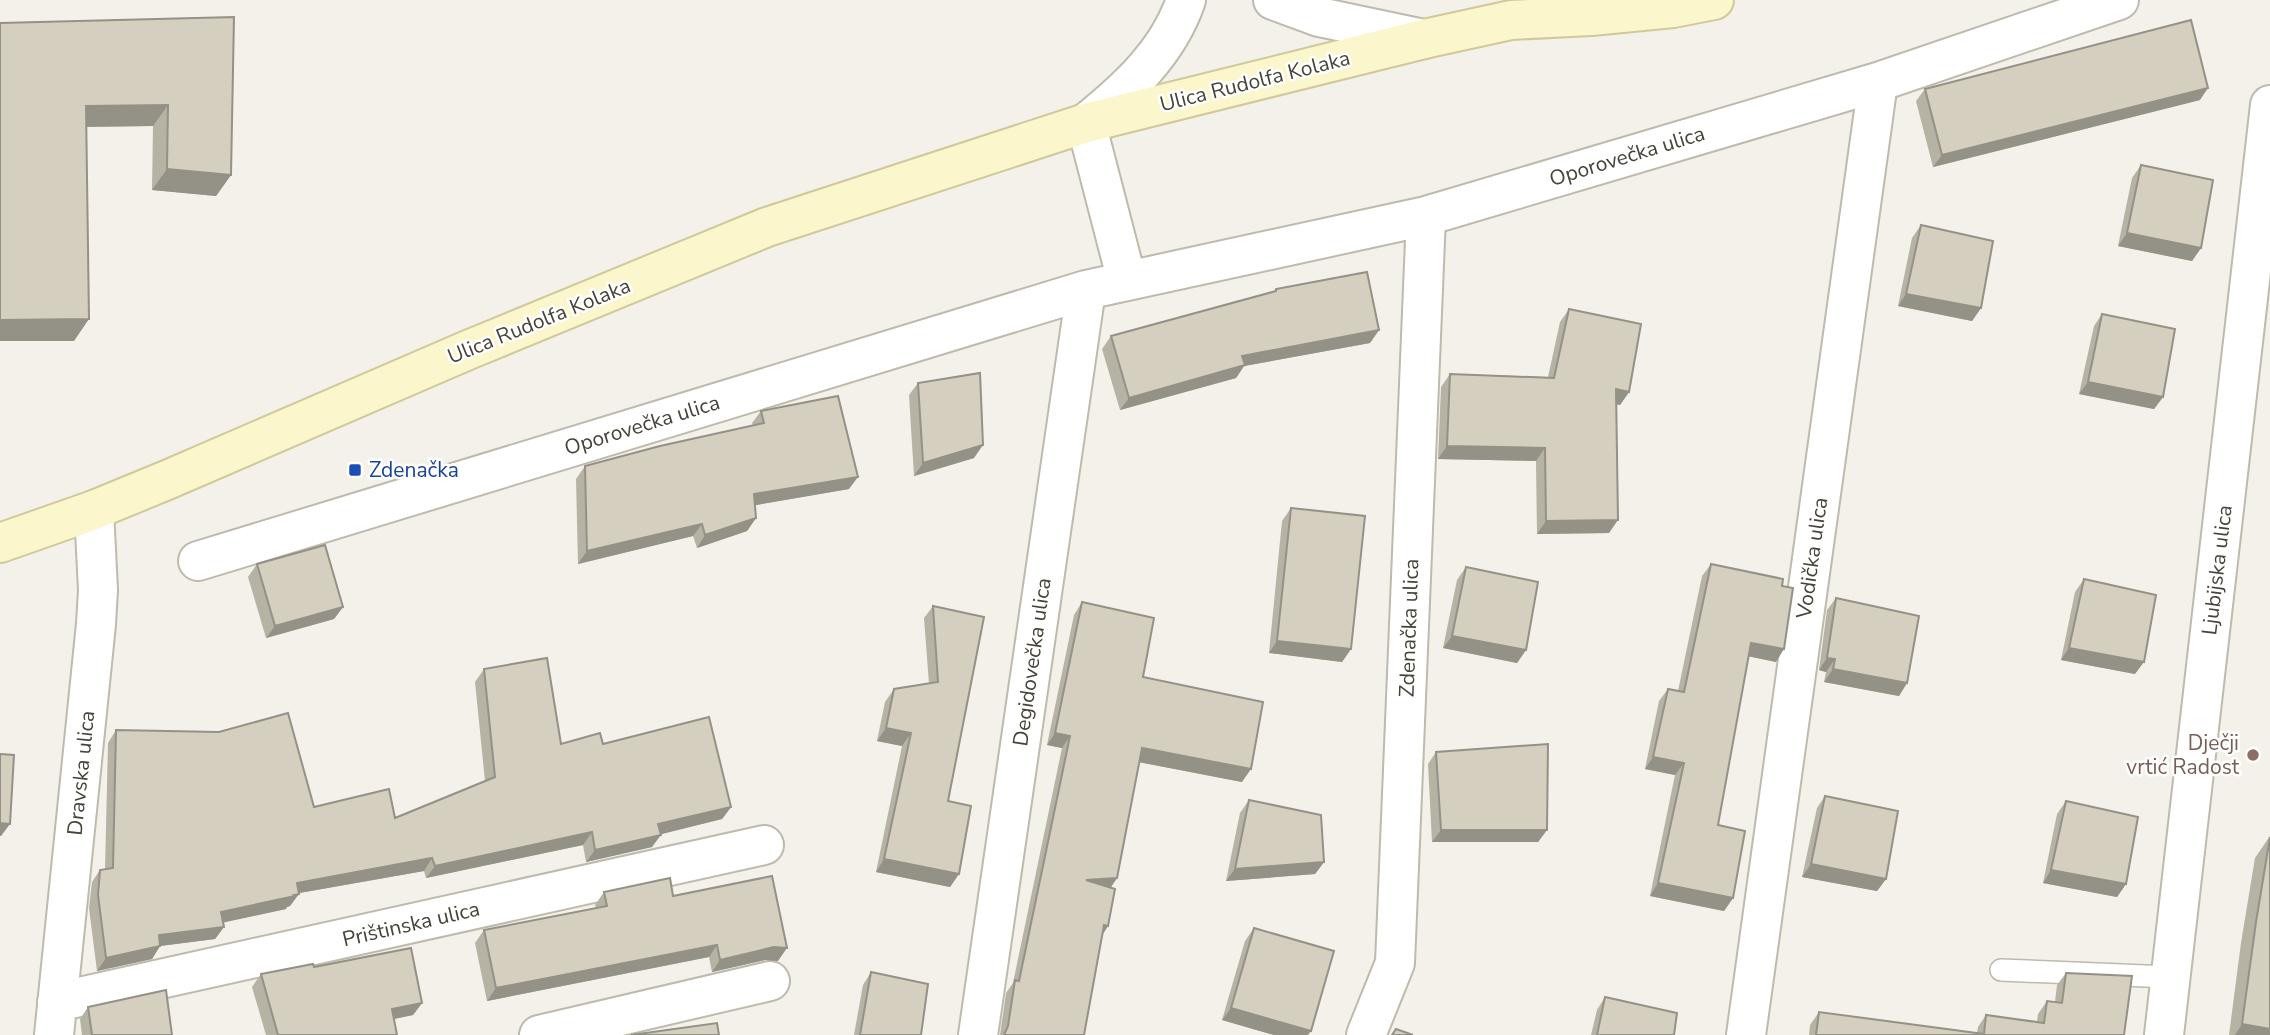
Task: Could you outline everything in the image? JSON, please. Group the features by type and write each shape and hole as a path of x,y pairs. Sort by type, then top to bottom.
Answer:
{"main road":[{"name":"Ulica Rudolfa Kolaka","path":"1511,20 1553,0"},
{"name":"Ulica Rudolfa Kolaka","path":"0,543 94,510 468,350 767,227 1086,123 1511,20 1673,8 1714,0"}],"street":[{"name":"Ulica Rudolfa Kolaka","path":"1086,123 1139,78 1165,44 1186,0"},
{"name":"Ulica Rudolfa Kolaka","path":"1273,0 1319,17 1424,39"},
{"name":"Oporovečka ulica","path":"198,561 1086,290 1426,216 1878,82 2119,0"},
{"name":"Vodička ulica","path":"1746,1035 1878,82"},
{"name":"Ljubijska ulica","path":"2164,1035 2270,105"},
{"path":"1086,123 1127,281"},
{"name":"Zdenačka ulica","path":"1366,1035 1395,963 1426,216"},
{"name":"Degidovečka ulica","path":"978,1035 1086,290"},
{"name":"Dravska ulica","path":"55,1018 96,624 98,590 94,510"},
{"name":"Prištinska ulica","path":"55,1018 764,845"},
{"path":"539,1035 770,981"}],"lane":[{"path":"2001,970 2170,977"}],"building":[{"path":"234,17 231,175 167,169 168,105 86,106 89,319 0,320 0,23"},
{"path":"2191,20 2208,88 1942,155 1925,89"},
{"path":"2141,165 2213,180 2201,248 2127,233"},
{"path":"1921,225 1993,241 1981,308 1906,294"},
{"path":"1367,272 1379,330 1242,356 1245,365 1129,398 1111,336 1276,289"},
{"path":"1569,309 1641,324 1629,392 1616,389 1618,520 1546,521 1545,448 1447,446 1450,374 1554,378"},
{"path":"2102,314 2175,329 2163,397 2088,382"},
{"path":"980,373 983,445 923,463 918,383"},
{"path":"838,396 858,477 754,494 756,518 705,535 702,524 587,551 585,466 764,423 761,411"},
{"path":"1291,508 1365,516 1351,649 1277,641"},
{"path":"325,545 343,607 275,626 257,564"},
{"path":"1711,564 1783,579 1782,586 1793,588 1784,649 1751,643 1718,825 1745,831 1733,898 1658,883 1684,763 1653,757 1668,689 1684,692"},
{"path":"1466,567 1538,582 1526,650 1452,636"},
{"path":"2084,579 2156,595 2144,662 2069,648"},
{"path":"1836,598 1919,616 1907,683 1833,669 1835,659 1827,658"},
{"path":"1082,602 1154,618 1143,677 1263,702 1251,769 1142,748 1117,878 1086,880 1115,889 1108,926 1104,925 1084,1035 1004,1035 1008,1026 1015,980 1019,981 1070,736 1055,733"},
{"path":"933,606 984,617 948,801 971,806 959,874 884,859 911,733 886,728 894,689 938,682"},
{"path":"547,658 561,744 600,733 603,744 709,717 731,807 658,824 661,835 595,850 592,832 435,866 432,858 297,883 299,894 295,896 221,912 224,927 159,935 160,946 106,958 98,895 100,870 113,868 116,730 219,732 288,713 314,807 389,789 395,818 495,777 484,669"},
{"path":"1548,744 1547,830 1441,830 1436,752"},
{"path":"0,754 14,755 10,824 0,823"},
{"path":"1825,796 1898,811 1886,879 1811,864"},
{"path":"1249,800 1321,815 1324,862 1235,869"},
{"path":"2066,801 2138,817 2126,884 2051,870"},
{"path":"2270,837 2270,1029 2242,1024"},
{"path":"772,876 787,948 774,947 720,960 717,945 496,988 484,930 607,906 604,892 670,878 673,896"},
{"path":"1254,928 1334,951 1311,1031 1231,1008"},
{"path":"411,948 422,1003 392,1009 397,1035 278,1035 261,974 313,964 314,967"},
{"path":"871,972 928,984 921,1035 860,1035"},
{"path":"2066,973 2132,976 2124,1035 1816,1035 1819,1012 1984,1034 1986,1015 2044,1023 2047,1001 2062,1003"},
{"path":"166,990 172,1035 92,1035 88,1007"},
{"path":"1605,997 1677,1013 1674,1035 1597,1035"},
{"path":"717,1023 719,1035 631,1035"},
{"path":"1396,1029 1413,1035 1392,1035"}],"place":[{"name":"Zdenačka","path":"355,470"},
{"name":"Dječji vrtić Radost","path":"2253,755"}]}
